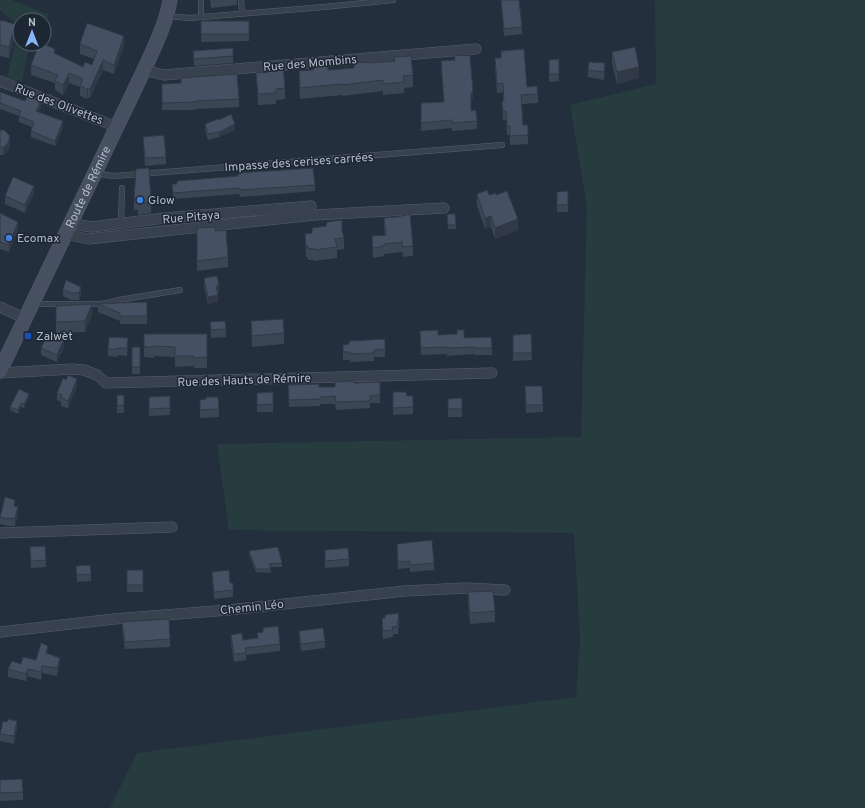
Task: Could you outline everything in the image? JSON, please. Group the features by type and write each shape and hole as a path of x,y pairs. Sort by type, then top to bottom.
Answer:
{"main road":[{"name":"Route de Rémire","path":"2,365 26,318 144,70 159,36 170,0"}],"street":[{"name":"Rue des Mombins","path":"144,70 164,75 476,49"},
{"name":"Rue des Olivettes","path":"0,81 117,127"},
{"name":"Rue Pitaya","path":"68,228 80,225 91,227 165,218 311,206"},
{"path":"68,228 88,239 314,215 444,208"},
{"path":"0,307 26,318"},
{"name":"Rue des Hauts de Rémire","path":"2,365 84,370 96,375 106,384 492,373"},
{"path":"0,533 172,527"},
{"name":"Chemin Léo","path":"0,632 114,619 228,610 405,591 465,588 505,590"}],"lane":[{"path":"201,0 201,18"},
{"path":"241,0 242,14"},
{"path":"166,16 201,18 393,0"},
{"name":"Impasse des cerises carrées","path":"96,170 105,175 115,176 502,145"},
{"path":"121,224 122,188"},
{"path":"32,304 99,304 180,290"}],"green space":[{"path":"0,0 12,0 43,12 12,12 12,20 0,10"},
{"path":"655,0 865,0 865,808 110,808 137,753 576,697 580,640 574,533 229,530 217,444 581,437 587,206 570,105 656,84"},
{"path":"13,52 28,52 22,82 7,78"}],"building":[{"path":"501,0 519,0 522,27 504,29"},
{"path":"0,20 12,23 12,36 9,47 0,45"},
{"path":"201,21 249,21 249,34 201,34"},
{"path":"87,23 124,36 114,65 103,60 90,89 80,86 83,79 69,73 63,85 55,81 58,75 31,65 36,52 52,52 52,48 55,49 54,53 83,67 85,62 92,65 97,51 80,44"},
{"path":"635,47 639,67 617,72 612,52"},
{"path":"233,48 233,56 194,59 193,51"},
{"path":"524,49 527,87 537,86 538,94 521,95 523,125 528,125 528,135 510,136 510,126 507,126 506,111 503,112 503,83 497,84 495,58 501,58 501,51"},
{"path":"470,55 473,91 471,93 471,111 476,110 477,121 452,123 452,120 421,123 421,103 444,102 441,61 455,60 454,56"},
{"path":"411,56 413,75 403,76 404,82 383,84 383,80 300,88 299,71 313,70 313,66 328,65 328,70 354,68 354,63 395,61 394,57"},
{"path":"559,59 559,74 549,74 549,60"},
{"path":"589,62 605,63 604,72 588,70"},
{"path":"283,65 285,88 276,89 276,93 258,94 256,73 268,72 268,66"},
{"path":"237,74 239,99 162,103 162,84 181,83 181,78"},
{"path":"0,92 25,101 27,96 41,101 36,111 63,121 55,141 31,131 34,122 19,116 21,111 0,103"},
{"path":"231,114 235,124 219,132 208,134 205,124 218,119 219,120"},
{"path":"0,130 4,130 10,136 8,143 3,148 0,147"},
{"path":"164,135 166,157 145,158 143,137"},
{"path":"149,168 151,202 138,204 138,199 134,199 136,169"},
{"path":"313,168 315,185 240,190 239,188 173,193 172,184 177,184 177,181 238,176 238,173"},
{"path":"13,177 34,186 25,205 5,196"},
{"path":"487,190 489,195 496,193 496,195 507,191 518,219 495,228 491,216 485,218 477,194"},
{"path":"568,191 568,205 557,205 557,192"},
{"path":"0,213 18,222 9,245 0,242"},
{"path":"410,214 413,246 403,247 402,242 384,244 384,246 373,248 372,236 386,235 384,218"},
{"path":"447,214 455,214 456,225 448,225"},
{"path":"342,220 344,238 335,239 337,247 314,250 314,248 308,249 308,246 306,246 305,234 312,233 312,228 326,226 327,222"},
{"path":"215,227 215,231 226,230 228,257 197,261 197,228"},
{"path":"217,276 219,285 216,286 218,295 208,297 204,278"},
{"path":"66,280 81,287 79,293 71,293 63,289"},
{"path":"147,302 147,316 120,316 120,313 98,304 120,303"},
{"path":"92,304 85,321 56,322 56,306"},
{"path":"283,319 284,333 252,336 251,321"},
{"path":"225,321 226,329 211,330 210,322"},
{"path":"438,330 438,335 457,334 457,330 464,330 464,338 491,337 492,348 421,348 420,331"},
{"path":"48,333 64,339 57,355 41,348"},
{"path":"144,334 207,334 207,357 194,358 194,356 175,356 175,347 144,347"},
{"path":"531,334 532,353 513,353 513,335"},
{"path":"109,337 128,338 127,348 108,349"},
{"path":"385,339 385,349 374,350 374,353 350,354 350,352 343,352 343,345 349,344 349,341"},
{"path":"132,347 140,347 140,367 132,367"},
{"path":"68,375 77,379 68,401 61,398 62,395 57,393 63,378 66,380"},
{"path":"354,381 354,383 380,382 380,395 370,396 370,401 336,402 335,396 320,397 320,399 289,400 288,385 319,384 319,387 335,387 335,382"},
{"path":"525,386 542,386 543,405 526,405"},
{"path":"19,389 29,394 24,404 21,403 18,410 10,407"},
{"path":"273,392 273,404 257,405 257,393"},
{"path":"393,392 406,392 407,396 413,396 413,407 393,408"},
{"path":"117,395 124,395 124,405 117,406"},
{"path":"170,396 170,408 149,409 149,397"},
{"path":"206,397 218,397 219,409 200,410 200,400 206,399"},
{"path":"462,398 462,409 448,409 448,399"},
{"path":"5,497 15,500 14,506 18,507 15,518 8,519 0,517"},
{"path":"432,540 434,563 410,565 410,561 398,562 397,544"},
{"path":"45,546 46,560 31,561 30,547"},
{"path":"278,547 282,563 269,564 271,569 256,569 249,551"},
{"path":"348,548 349,559 325,561 325,550"},
{"path":"90,565 91,574 77,575 76,566"},
{"path":"127,570 143,570 143,585 127,585"},
{"path":"229,570 230,583 233,583 233,590 214,592 212,572"},
{"path":"493,591 495,611 470,613 468,592"},
{"path":"398,613 398,626 392,627 393,630 383,631 382,618 385,618 385,615"},
{"path":"169,619 170,639 125,642 122,622"},
{"path":"278,626 280,644 245,648 246,653 234,654 231,635 242,633 243,640 258,638 257,633 263,632 263,628"},
{"path":"323,628 325,641 301,644 299,631"},
{"path":"41,643 48,646 46,653 60,658 57,668 42,666 41,672 28,669 26,674 8,669 12,661 21,664 23,657 36,660"},
{"path":"8,719 17,721 14,736 0,734 3,721 7,722"},
{"path":"22,779 23,792 0,793 0,780"}],"place":[{"name":"Glow","path":"140,200"},
{"name":"Ecomax","path":"9,238"},
{"name":"Zalwèt","path":"28,336"}]}
